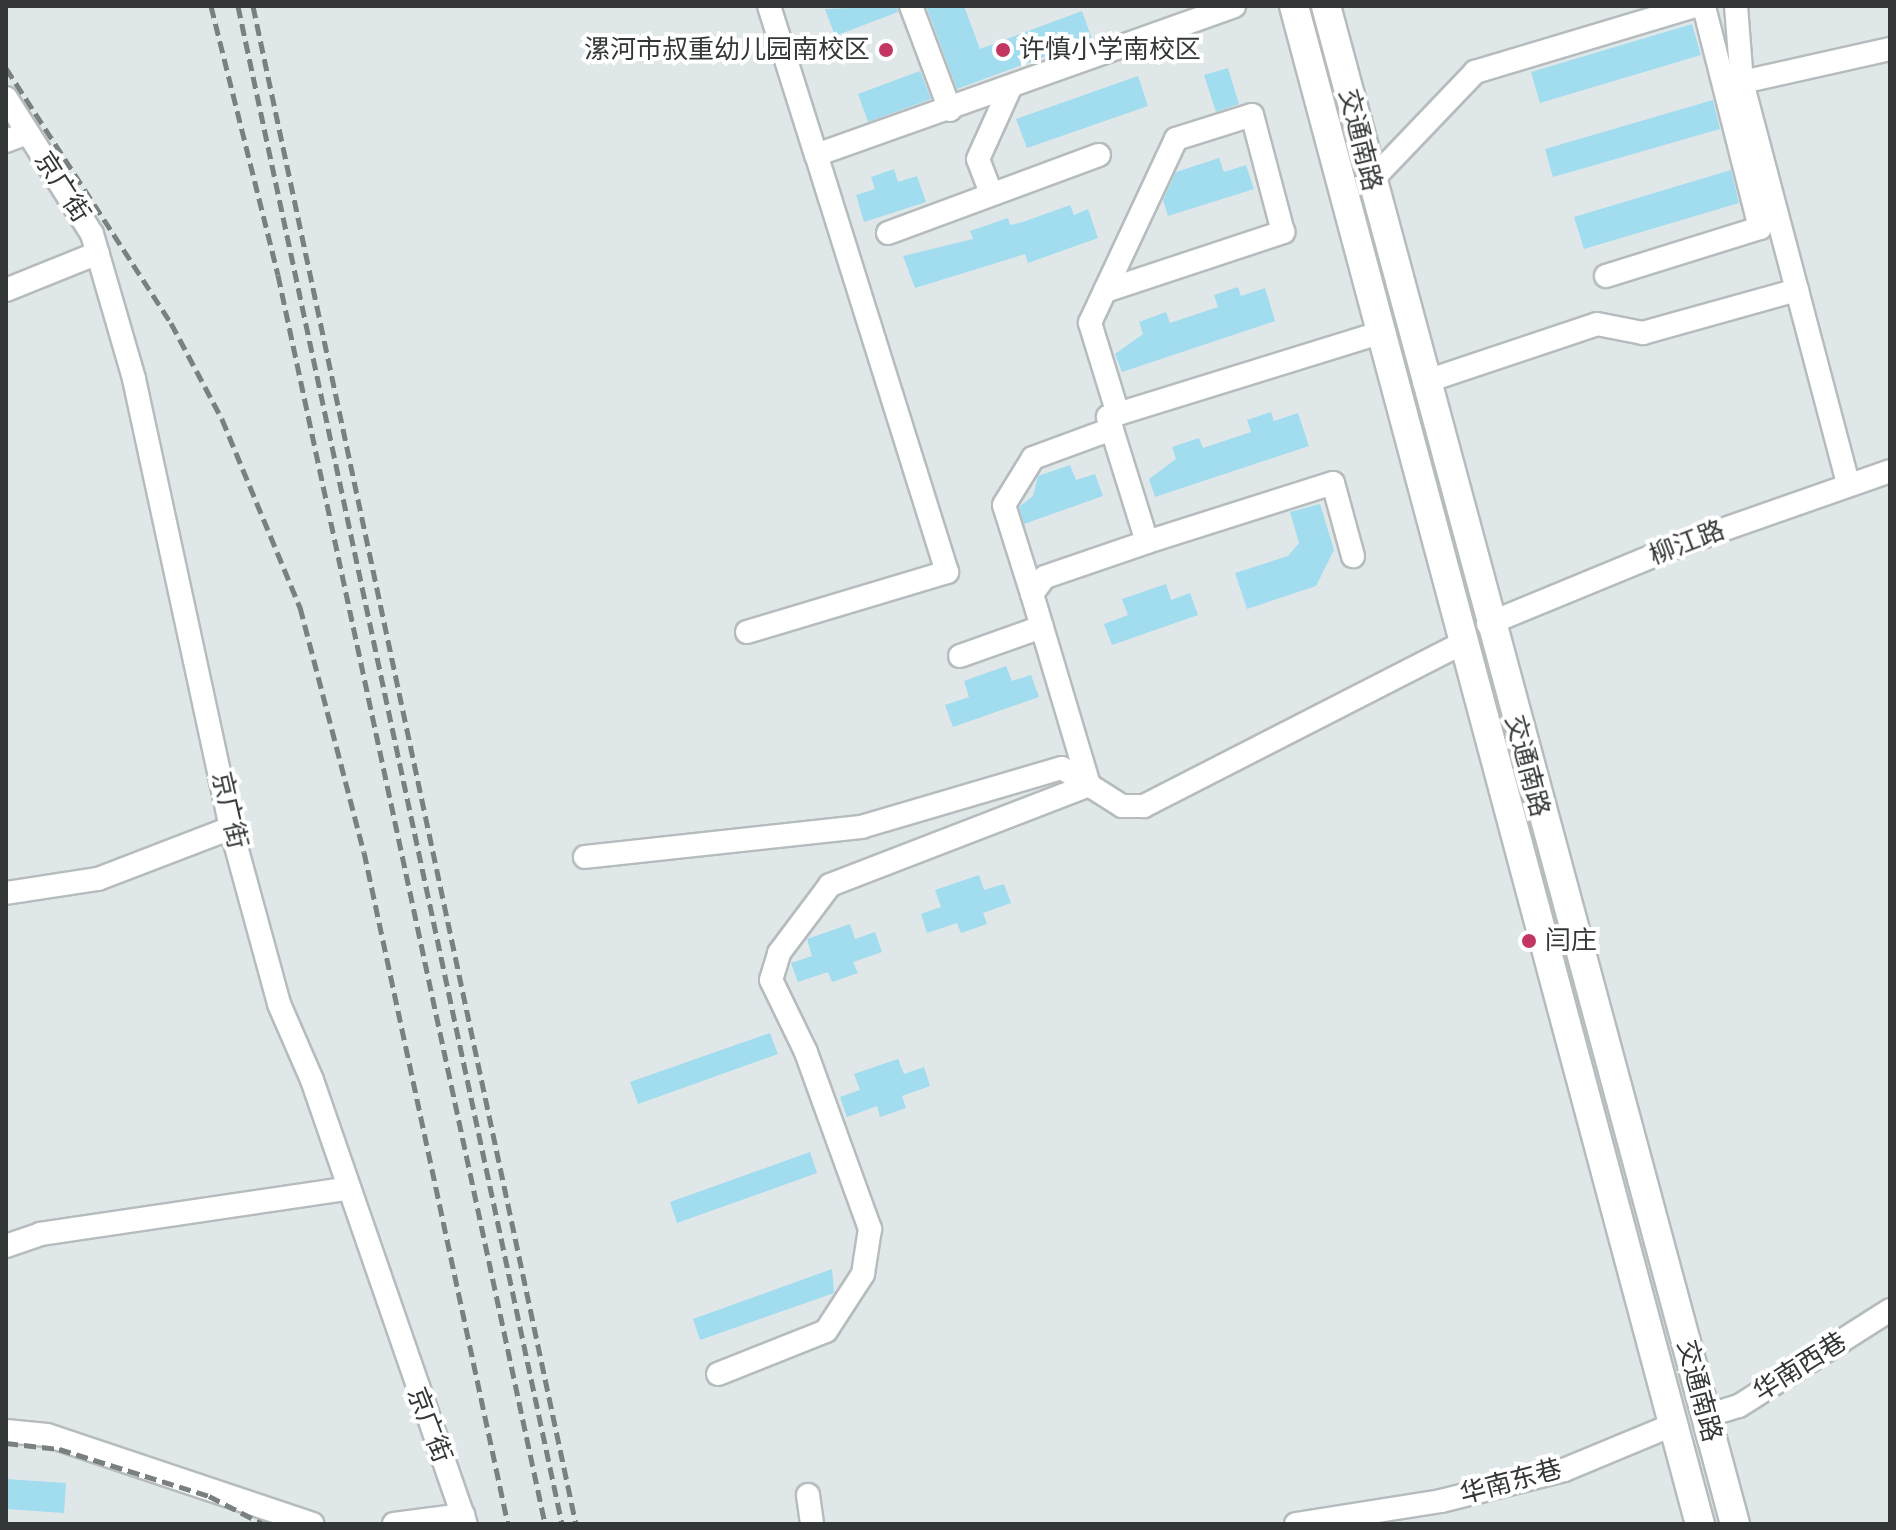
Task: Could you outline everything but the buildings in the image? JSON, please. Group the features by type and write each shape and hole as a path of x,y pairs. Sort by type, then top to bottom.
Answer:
{"main road":[{"name":"交通南路","path":"1294,6 1459,645 1700,1524"},
{"name":"交通南路","path":"1326,6 1488,624 1735,1524"},
{"path":"1459,645 1488,624"},
{"path":"1672,1425 1706,1416"}],"street":[{"path":"747,632 947,572 769,6"},
{"path":"911,6 950,110"},
{"path":"816,155 950,110 1234,6"},
{"path":"1371,181 1475,72 1695,6"},
{"path":"1606,276 1760,228 1704,6"},
{"path":"1736,6 1742,82 1848,482"},
{"path":"1742,82 1890,49"},
{"path":"991,193 978,159 1010,88"},
{"name":"京广街","path":"6,98 17,137 98,253 134,379 231,828 279,1004 312,1080 345,1189 465,1520"},
{"path":"1105,291 1283,232 1252,115 1176,139 1090,323 1147,542"},
{"path":"888,233 1099,155"},
{"path":"6,290 98,253"},
{"path":"1424,382 1597,324 1643,333 1797,290"},
{"path":"1089,785 1004,505 1033,458 1115,422 1379,333"},
{"name":"柳江路","path":"1488,624 1848,482 1890,471"},
{"path":"1032,594 1045,577 1333,483 1353,556"},
{"path":"960,656 1042,627"},
{"path":"585,857 861,827 1062,768 1122,806 1144,806 1459,645"},
{"path":"718,1374 826,1331 863,1274 870,1229 806,1052 771,980 779,953 830,885 1089,785"},
{"path":"6,893 98,879 231,828"},
{"path":"6,1246 40,1234 345,1189"},
{"name":"华南西巷","path":"1706,1416 1739,1406 1890,1310"},
{"name":"华南东巷","path":"1296,1524 1441,1501 1564,1470 1672,1425"},
{"path":"6,1431 47,1435 313,1524"},
{"path":"808,1495 812,1524"},
{"path":"394,1524 465,1520"}],"railway":[{"path":"211,6 278,275 545,1524"},
{"path":"238,6 562,1524"},
{"path":"253,6 576,1524"},
{"path":"6,68 171,323 222,419 300,607 364,852 508,1524"},
{"path":"6,1443 59,1449 209,1496 263,1524"}],"place":[{"name":"漯河市叔重幼儿园南校区","path":"886,50"},
{"name":"许慎小学南校区","path":"1003,50"},
{"name":"闫庄","path":"1529,941"}]}
